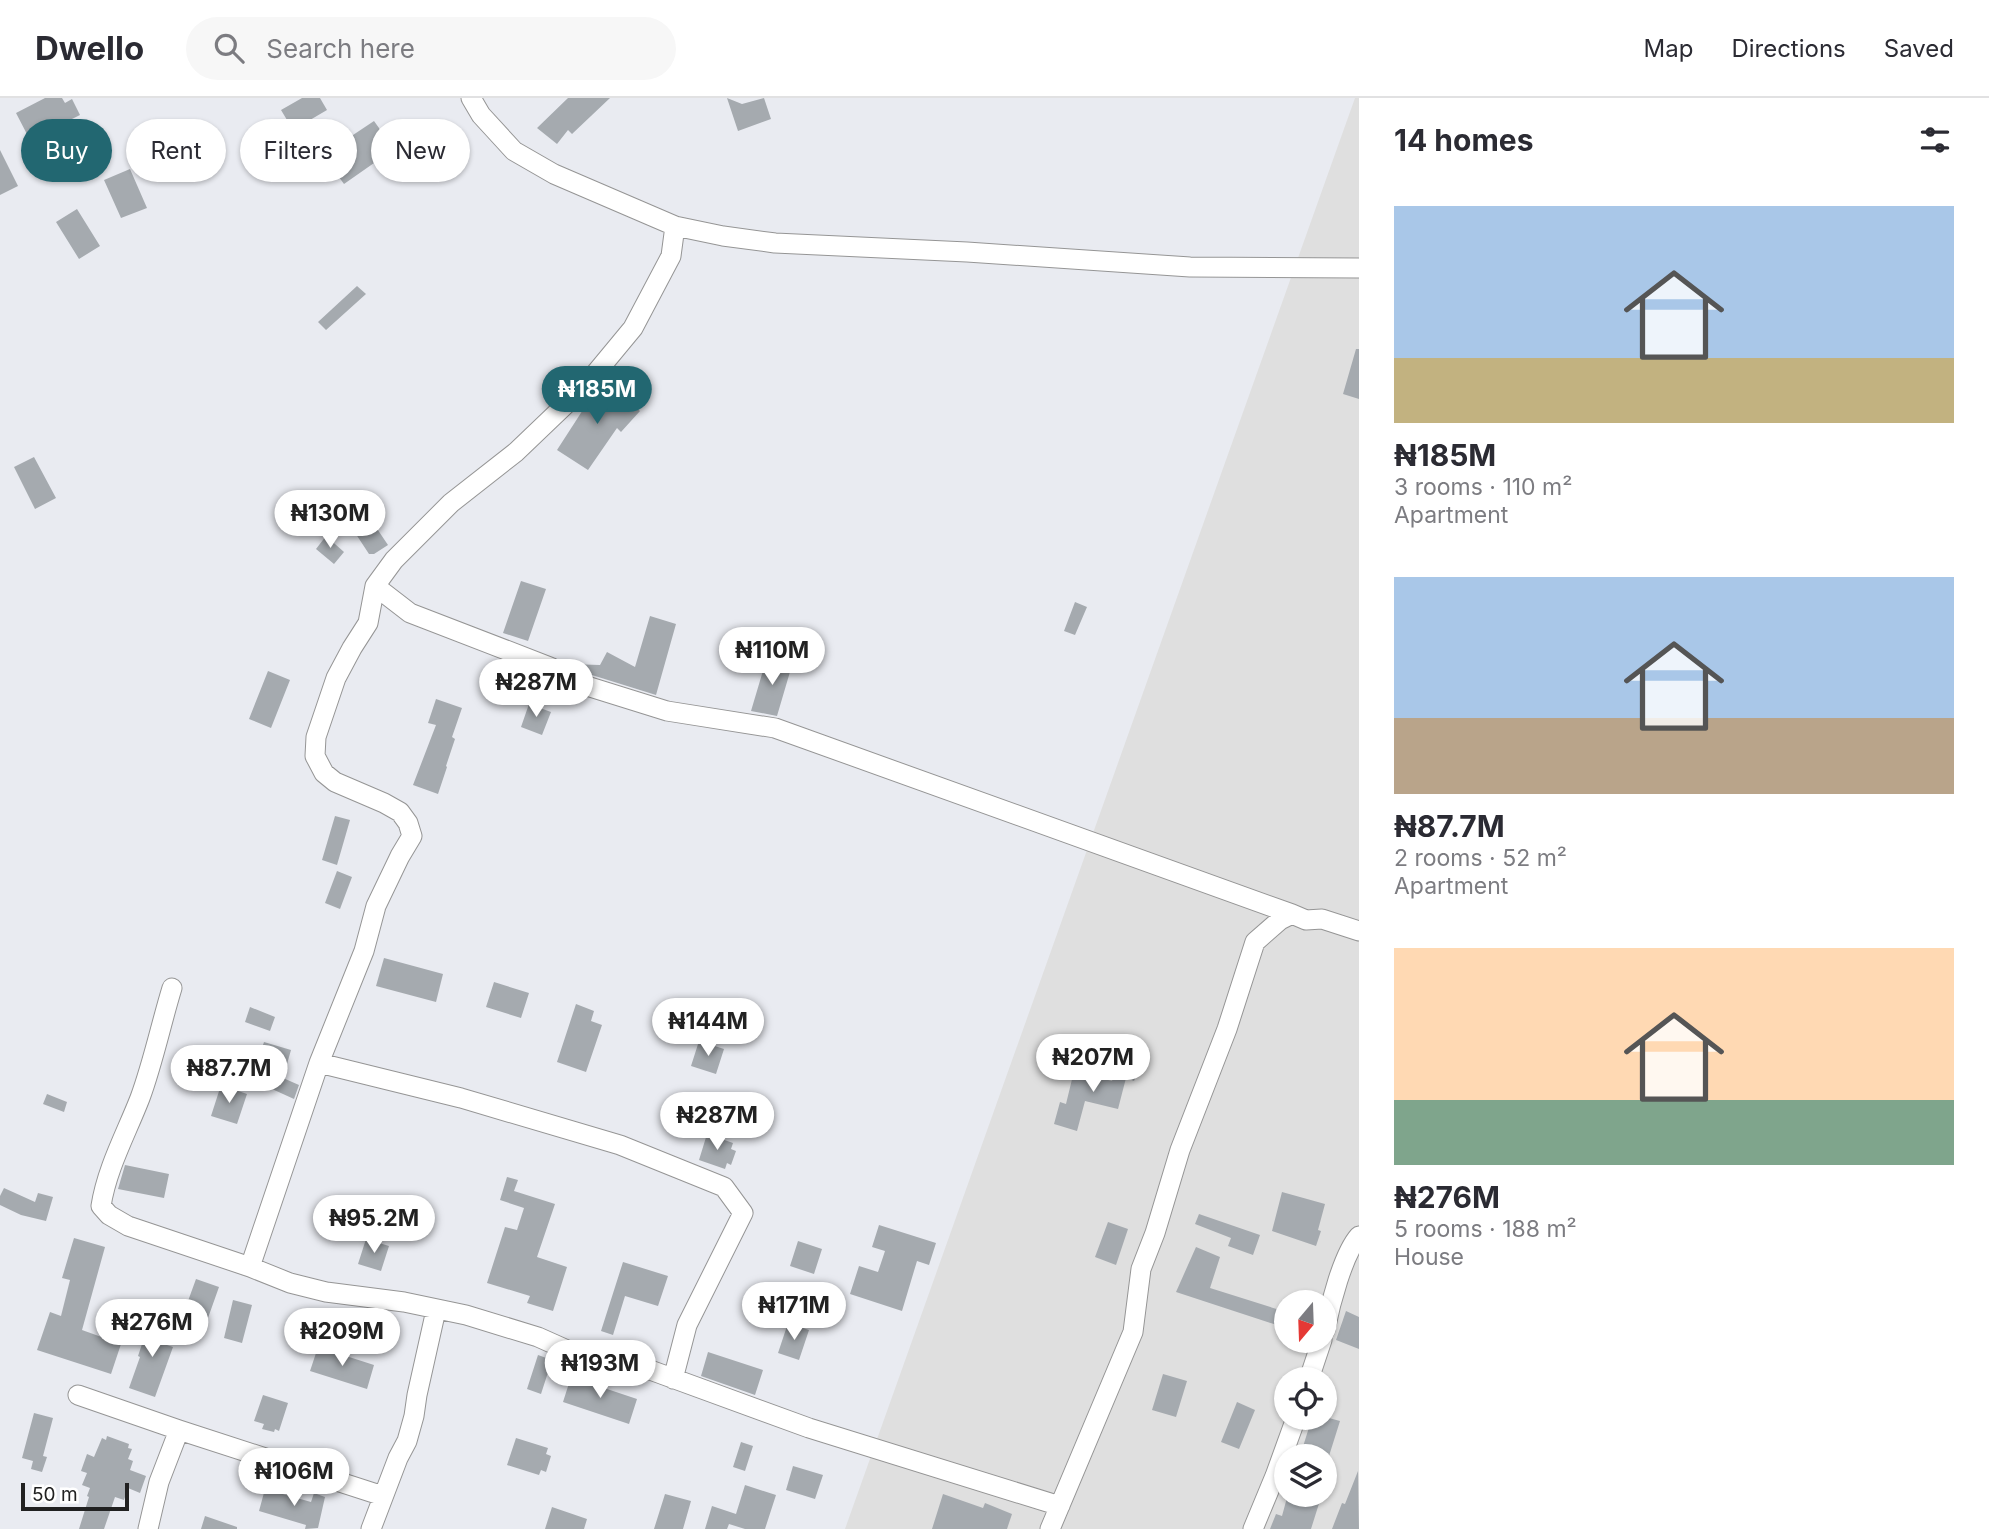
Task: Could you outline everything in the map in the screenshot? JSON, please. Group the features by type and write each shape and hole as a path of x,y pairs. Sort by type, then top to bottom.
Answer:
{"street":[{"path":"471,98 481,115 514,150 554,174 675,226 723,236 775,243 967,252 1190,267 1359,268"},
{"path":"250,1267 319,1063 364,951 376,906 412,836 408,823 400,813 324,774 315,756 316,737 332,690 352,648 368,623 376,586 394,560 451,503 516,452 585,386 633,328 671,256 675,226"},
{"path":"376,586 410,613 550,667 574,682 667,711 775,728 1306,920 1322,919 1359,931"},
{"path":"1050,1529 1133,1332 1141,1269 1180,1150 1227,1029 1255,942 1279,920 1292,914"},
{"path":"172,988 140,1096 112,1163 101,1206 128,1226 290,1283 326,1292 404,1302 466,1315 538,1337 599,1361 642,1367 809,1429 1060,1506"},
{"path":"319,1063 461,1098 620,1145 724,1186 743,1213 687,1325 673,1379"},
{"path":"1335,1290 1352,1246 1359,1236"},
{"path":"371,1529 411,1428 436,1310"},
{"path":"78,1395 383,1496"},
{"path":"148,1529 159,1482 178,1430"},
{"path":"1253,1529 1292,1430"}],"shaded area":[{"path":"1355,98 1359,98 1359,1529 845,1529"}],"building":[{"path":"45,98 62,98 65,103 72,99 80,115 72,119 21,119 21,123 16,113"},
{"path":"302,98 320,98 327,110 312,119 286,119 281,110"},
{"path":"568,98 610,98 572,134 568,130 557,144 537,128"},
{"path":"727,98 742,104 764,98 771,119 738,131"},
{"path":"371,123 371,165 357,175 357,132"},
{"path":"0,150 18,186 0,195"},
{"path":"126,171 126,182 136,182 147,208 121,218 105,182 112,182 112,177"},
{"path":"77,209 100,246 79,259 56,222"},
{"path":"357,286 366,294 326,330 318,322"},
{"path":"1356,349 1359,349 1359,399 1343,394"},
{"path":"607,382 640,411 621,432 617,428 588,470 557,450 588,402"},
{"path":"34,457 56,498 35,509 14,467"},
{"path":"363,508 388,545 374,554 369,554 346,519"},
{"path":"326,536 344,552 334,564 316,549"},
{"path":"521,581 546,589 528,641 503,633"},
{"path":"1075,602 1087,607 1075,635 1064,631"},
{"path":"650,616 676,624 656,695 579,671 568,664 600,665 607,652 635,667"},
{"path":"767,657 792,665 777,716 751,711"},
{"path":"268,671 290,680 271,728 249,719"},
{"path":"436,699 462,708 438,794 413,785 436,725 428,723"},
{"path":"529,704 551,712 542,735 521,727"},
{"path":"335,816 350,820 337,865 322,860"},
{"path":"337,871 352,877 340,909 325,903"},
{"path":"384,958 443,974 436,1002 376,986"},
{"path":"494,982 529,993 521,1018 486,1007"},
{"path":"576,1004 594,1011 591,1021 602,1025 586,1072 557,1062"},
{"path":"250,1007 275,1017 270,1031 245,1022"},
{"path":"699,1041 724,1049 716,1074 691,1066"},
{"path":"264,1042 291,1050 283,1078 299,1085 294,1099 261,1084 272,1061 259,1057"},
{"path":"1119,1060 1139,1069 1134,1081 1126,1078 1118,1109 1085,1101 1077,1131 1054,1124 1060,1102 1066,1104 1074,1071 1112,1081"},
{"path":"221,1085 247,1094 237,1124 211,1116"},
{"path":"47,1094 67,1102 64,1112 43,1104"},
{"path":"707,1134 733,1143 731,1149 736,1151 731,1165 727,1163 725,1169 699,1160"},
{"path":"125,1165 169,1174 164,1198 118,1189"},
{"path":"507,1177 518,1180 514,1191 555,1204 537,1257 567,1267 553,1311 527,1303 530,1296 487,1283 505,1227 517,1230 524,1208 500,1200"},
{"path":"4,1188 35,1202 38,1193 53,1197 46,1221 21,1215 0,1205"},
{"path":"1282,1192 1325,1204 1316,1246 1272,1231"},
{"path":"360,1200 371,1204 361,1239 342,1233 349,1213 355,1215"},
{"path":"1199,1214 1260,1235 1253,1255 1228,1246 1231,1238 1195,1224"},
{"path":"1108,1222 1128,1229 1116,1265 1095,1257"},
{"path":"879,1225 936,1243 929,1265 917,1261 902,1311 850,1294 859,1266 878,1272 885,1251 872,1247"},
{"path":"74,1238 105,1247 82,1330 121,1344 111,1374 37,1350 50,1312 61,1316 70,1280 62,1278"},
{"path":"366,1239 389,1246 381,1271 358,1264"},
{"path":"798,1241 822,1249 814,1274 790,1266"},
{"path":"1196,1247 1220,1257 1210,1288 1274,1308 1274,1324 1176,1292"},
{"path":"623,1262 668,1276 658,1306 625,1296 613,1335 601,1331"},
{"path":"196,1279 219,1287 203,1332 180,1323"},
{"path":"233,1300 252,1305 242,1343 224,1338"},
{"path":"1346,1311 1359,1317 1359,1349 1337,1340"},
{"path":"149,1318 168,1321 164,1344 173,1347 155,1397 129,1388"},
{"path":"788,1323 809,1330 799,1360 778,1353"},
{"path":"318,1347 374,1365 367,1389 310,1371"},
{"path":"708,1352 763,1370 755,1395 701,1376"},
{"path":"538,1355 552,1360 541,1394 527,1389"},
{"path":"1163,1374 1187,1381 1176,1417 1152,1410"},
{"path":"571,1377 637,1399 629,1424 563,1402"},
{"path":"263,1395 288,1403 279,1431 262,1429 264,1424 254,1421"},
{"path":"1237,1402 1255,1410 1239,1449 1221,1442"},
{"path":"34,1413 53,1418 43,1456 47,1457 42,1472 31,1469 33,1461 22,1458"},
{"path":"1337,1420 1340,1421 1333,1444 1304,1444 1308,1430 1337,1430"},
{"path":"107,1436 129,1444 128,1448 132,1449 128,1459 133,1461 130,1470 146,1476 140,1493 128,1488 124,1500 115,1497 104,1529 79,1529 90,1488 82,1485 87,1473 81,1471 87,1454 94,1457 102,1438 106,1440"},
{"path":"516,1438 548,1448 546,1454 551,1456 546,1472 541,1470 539,1475 507,1465"},
{"path":"741,1442 753,1446 745,1471 733,1467"},
{"path":"793,1466 823,1475 815,1499 786,1490"},
{"path":"1358,1471 1359,1529 1332,1529 1342,1503 1345,1504"},
{"path":"745,1485 776,1495 765,1529 745,1529 729,1524 727,1529 705,1529 712,1506 736,1514"},
{"path":"265,1489 311,1502 314,1493 325,1497 318,1528 305,1529 306,1525 259,1511"},
{"path":"665,1494 691,1501 683,1529 654,1529"},
{"path":"943,1494 983,1508 985,1503 1012,1514 1007,1529 932,1529"},
{"path":"552,1507 587,1519 584,1529 545,1529"},
{"path":"1284,1507 1318,1507 1311,1529 1270,1529 1276,1514 1282,1516"},
{"path":"205,1516 237,1527 237,1529 201,1529"}]}
